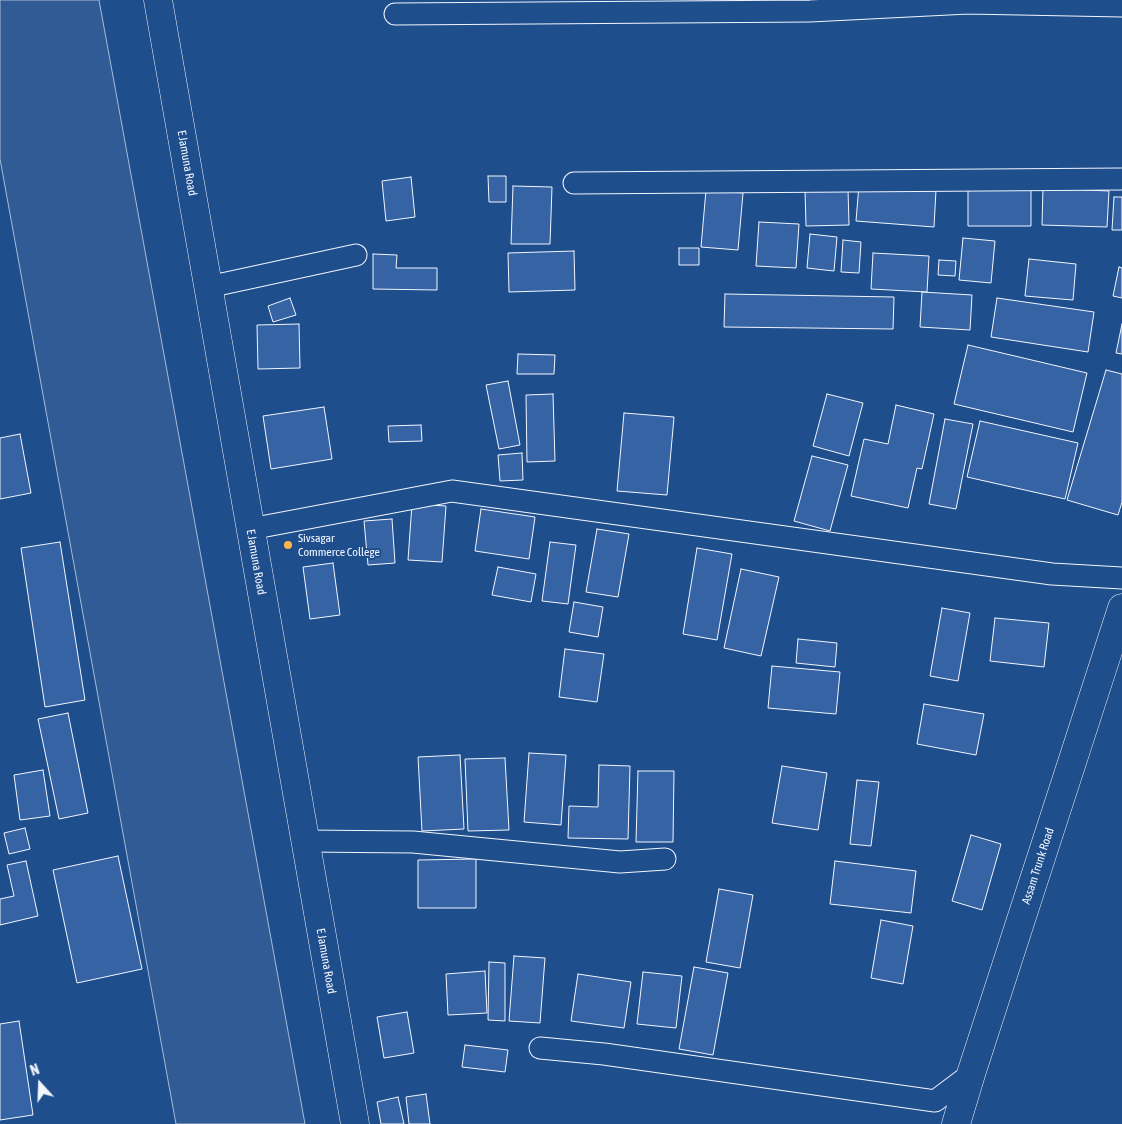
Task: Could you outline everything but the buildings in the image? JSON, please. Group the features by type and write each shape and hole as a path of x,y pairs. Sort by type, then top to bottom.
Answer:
{"main road":[{"name":"E Jamuna Road","path":"158,0 355,1124"},
{"name":"Assam Trunk Road","path":"956,1124 1122,608"}],"street":[{"path":"395,14 810,10 968,3 1122,6"},
{"path":"574,183 1122,179"},
{"path":"208,288 356,255"},
{"path":"250,529 452,491 1052,574 1122,578"},
{"path":"305,841 413,842 620,862 665,859"},
{"path":"540,1048 604,1054 935,1101 971,1074"}],"shaded area":[{"path":"0,0 99,0 305,1124 176,1124 0,159"}],"place":[{"name":"Sivsagar Commerce College","path":"288,545"}]}
